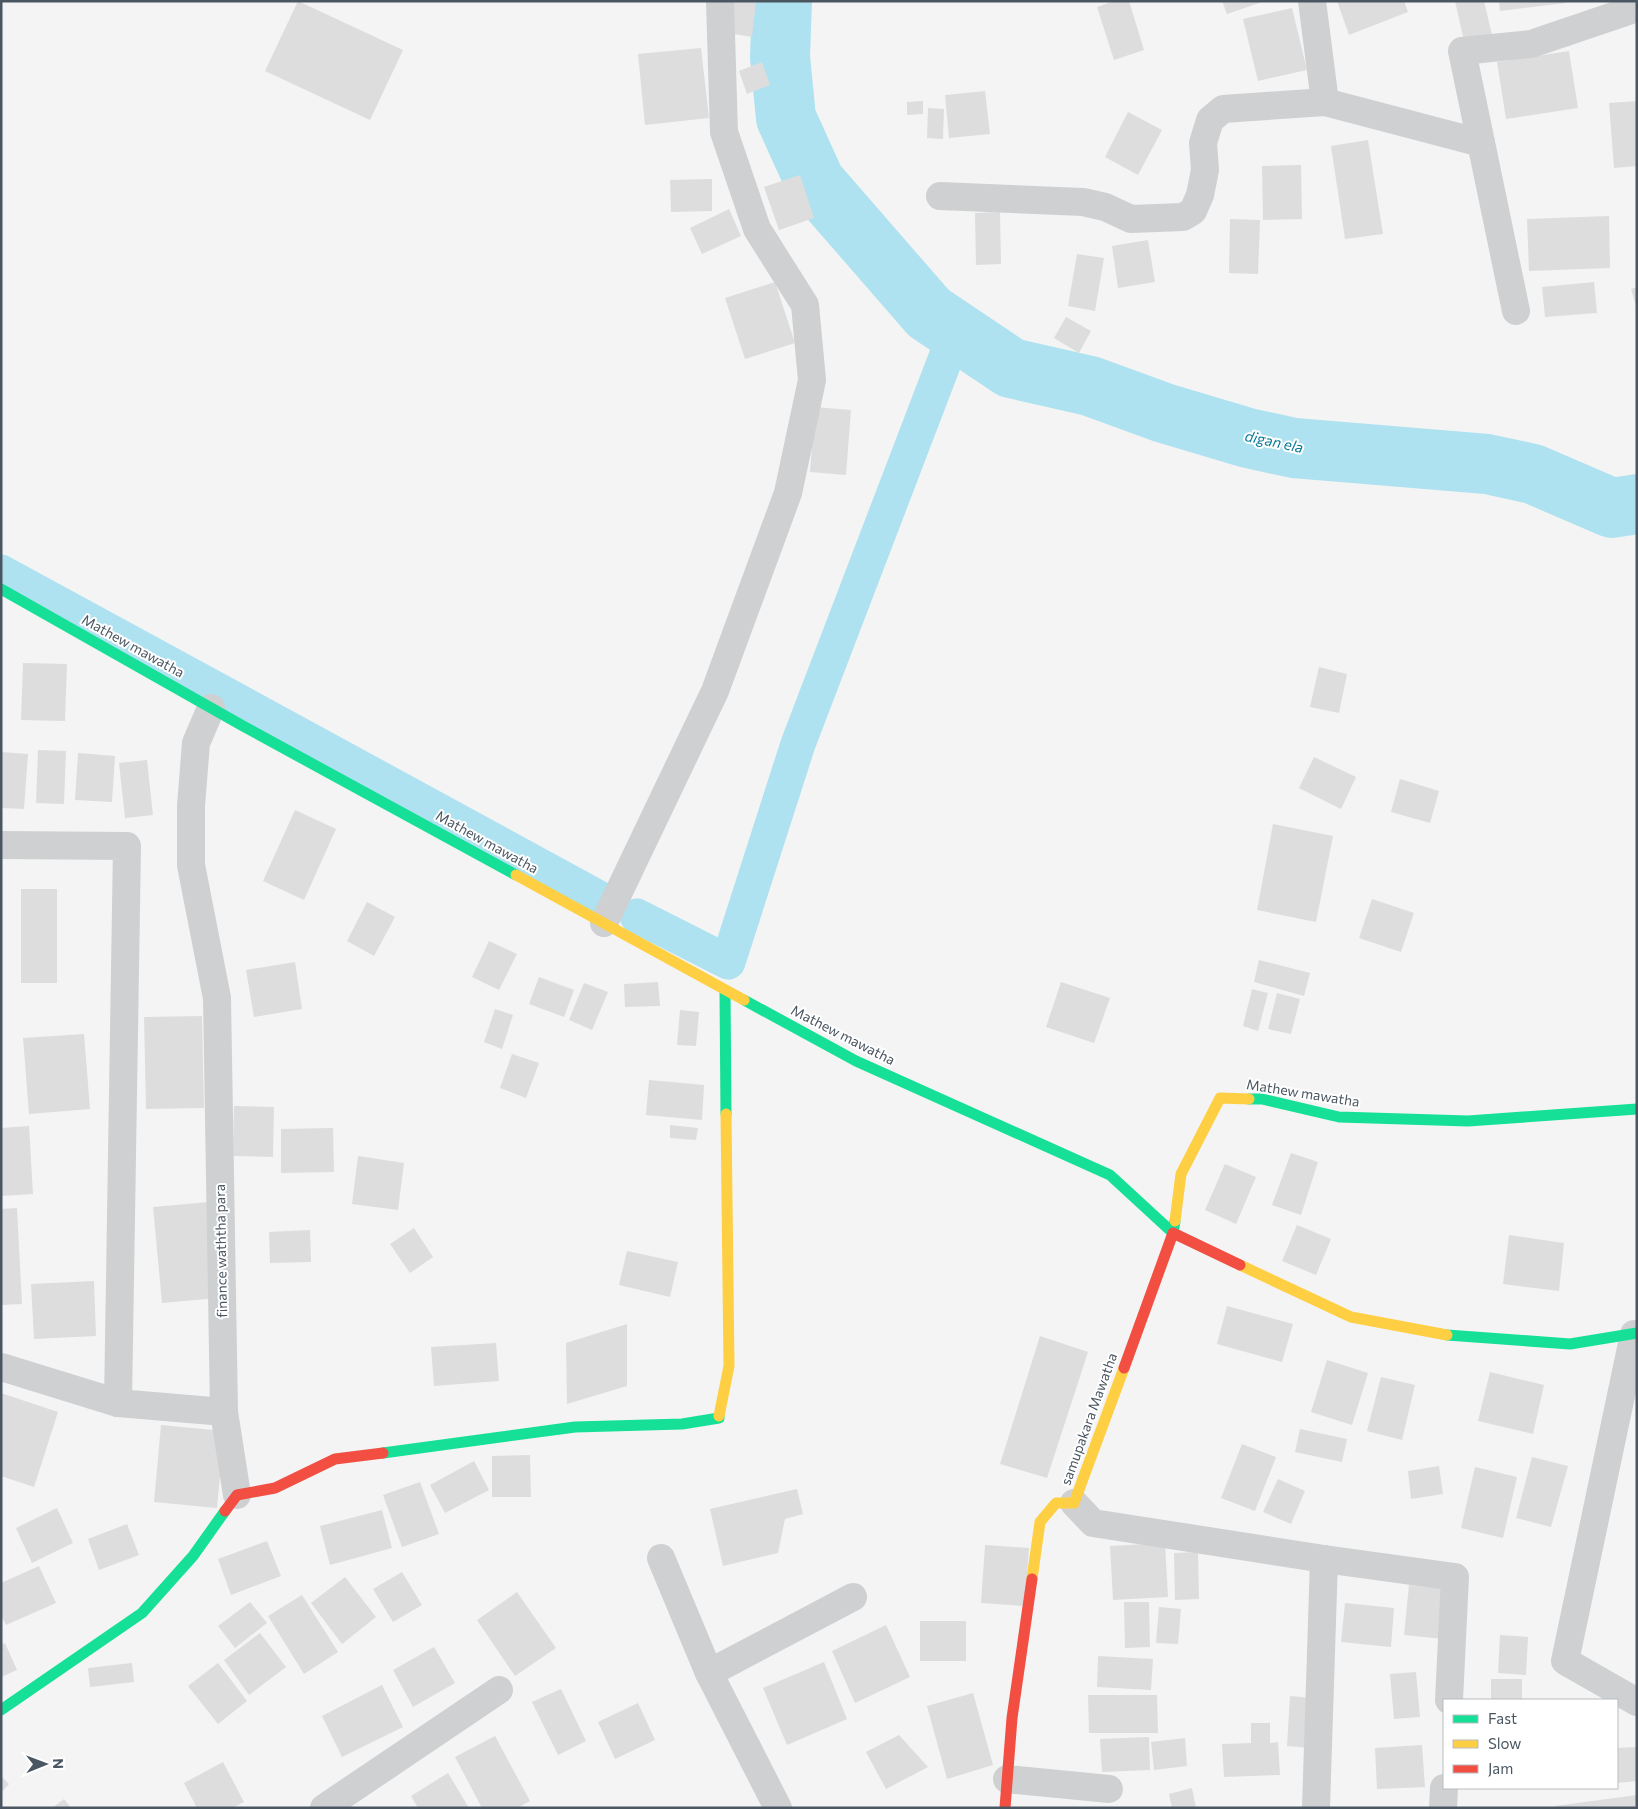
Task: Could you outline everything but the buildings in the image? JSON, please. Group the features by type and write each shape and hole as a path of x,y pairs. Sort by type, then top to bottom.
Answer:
{"street":[{"path":"604,922 715,691 788,493 812,380 805,305 757,229 724,132 720,1"},
{"path":"1312,1 1325,102"},
{"path":"1516,311 1462,51 1531,44 1637,8"},
{"path":"940,196 1084,202 1105,207 1131,219 1184,217 1193,211 1200,195 1205,170 1203,143 1210,120 1223,109 1325,102 1481,144"},
{"name":"Mathew mawatha","path":"1,589 211,708 856,1061 1110,1175 1173,1233"},
{"name":"finance waththa para","path":"211,708 196,743 191,806 190,865 216,998 224,1412 237,1495"},
{"path":"1,845 127,846 118,1403"},
{"path":"1,1710 142,1614 193,1556 237,1495 275,1488 335,1459 576,1427 682,1424 719,1418 729,1366 725,990"},
{"name":"Mathew mawatha","path":"1173,1233 1181,1174 1220,1098 1262,1099 1339,1117 1468,1121 1637,1109"},
{"path":"1173,1233 1351,1317 1456,1337 1494,1340 1570,1344 1636,1334 1564,1661 1637,1702"},
{"name":"samupakara Mawatha","path":"1005,1808 1012,1718 1040,1522 1056,1504 1074,1503 1173,1233"},
{"path":"1,1367 118,1403 224,1412"},
{"path":"1074,1503 1093,1523 1454,1577 1449,1699"},
{"path":"661,1558 709,1674 778,1808"},
{"path":"1316,1808 1324,1559"},
{"path":"709,1674 853,1597"},
{"path":"324,1808 498,1690"},
{"path":"1008,1779 1109,1789"},
{"path":"1444,1789 1444,1808"}],"waterway":[{"name":"digan ela","path":"782,1 780,57 786,118 815,182 929,313 1011,368 1090,386 1164,413 1248,438 1294,448 1487,464 1533,474 1612,508 1637,504"},
{"path":"637,916 728,962 798,744 956,331"},
{"path":"1,572 599,898"}],"traffic: fast":[{"path":"1,589 243,726 516,875"},
{"path":"725,990 726,1114"},
{"path":"744,1000 856,1061 1110,1175 1173,1233 1175,1221"},
{"path":"1249,1099 1262,1099 1339,1117 1468,1121 1637,1109"},
{"path":"1447,1335 1570,1344 1637,1333"},
{"path":"383,1453 575,1427 682,1424 719,1418 719,1416"},
{"path":"1,1710 142,1613 193,1556 225,1511"}],"traffic: slow":[{"path":"516,875 744,1000"},
{"path":"1175,1221 1181,1174 1220,1098 1249,1099"},
{"path":"719,1416 729,1366 726,1114"},
{"path":"1240,1265 1351,1317 1447,1335"},
{"path":"1032,1579 1040,1522 1056,1503 1074,1503 1124,1368"}],"traffic: jam":[{"path":"1124,1368 1173,1233 1240,1265"},
{"path":"225,1511 237,1495 275,1488 335,1459 383,1453"},
{"path":"1005,1808 1012,1718 1032,1579"}]}
